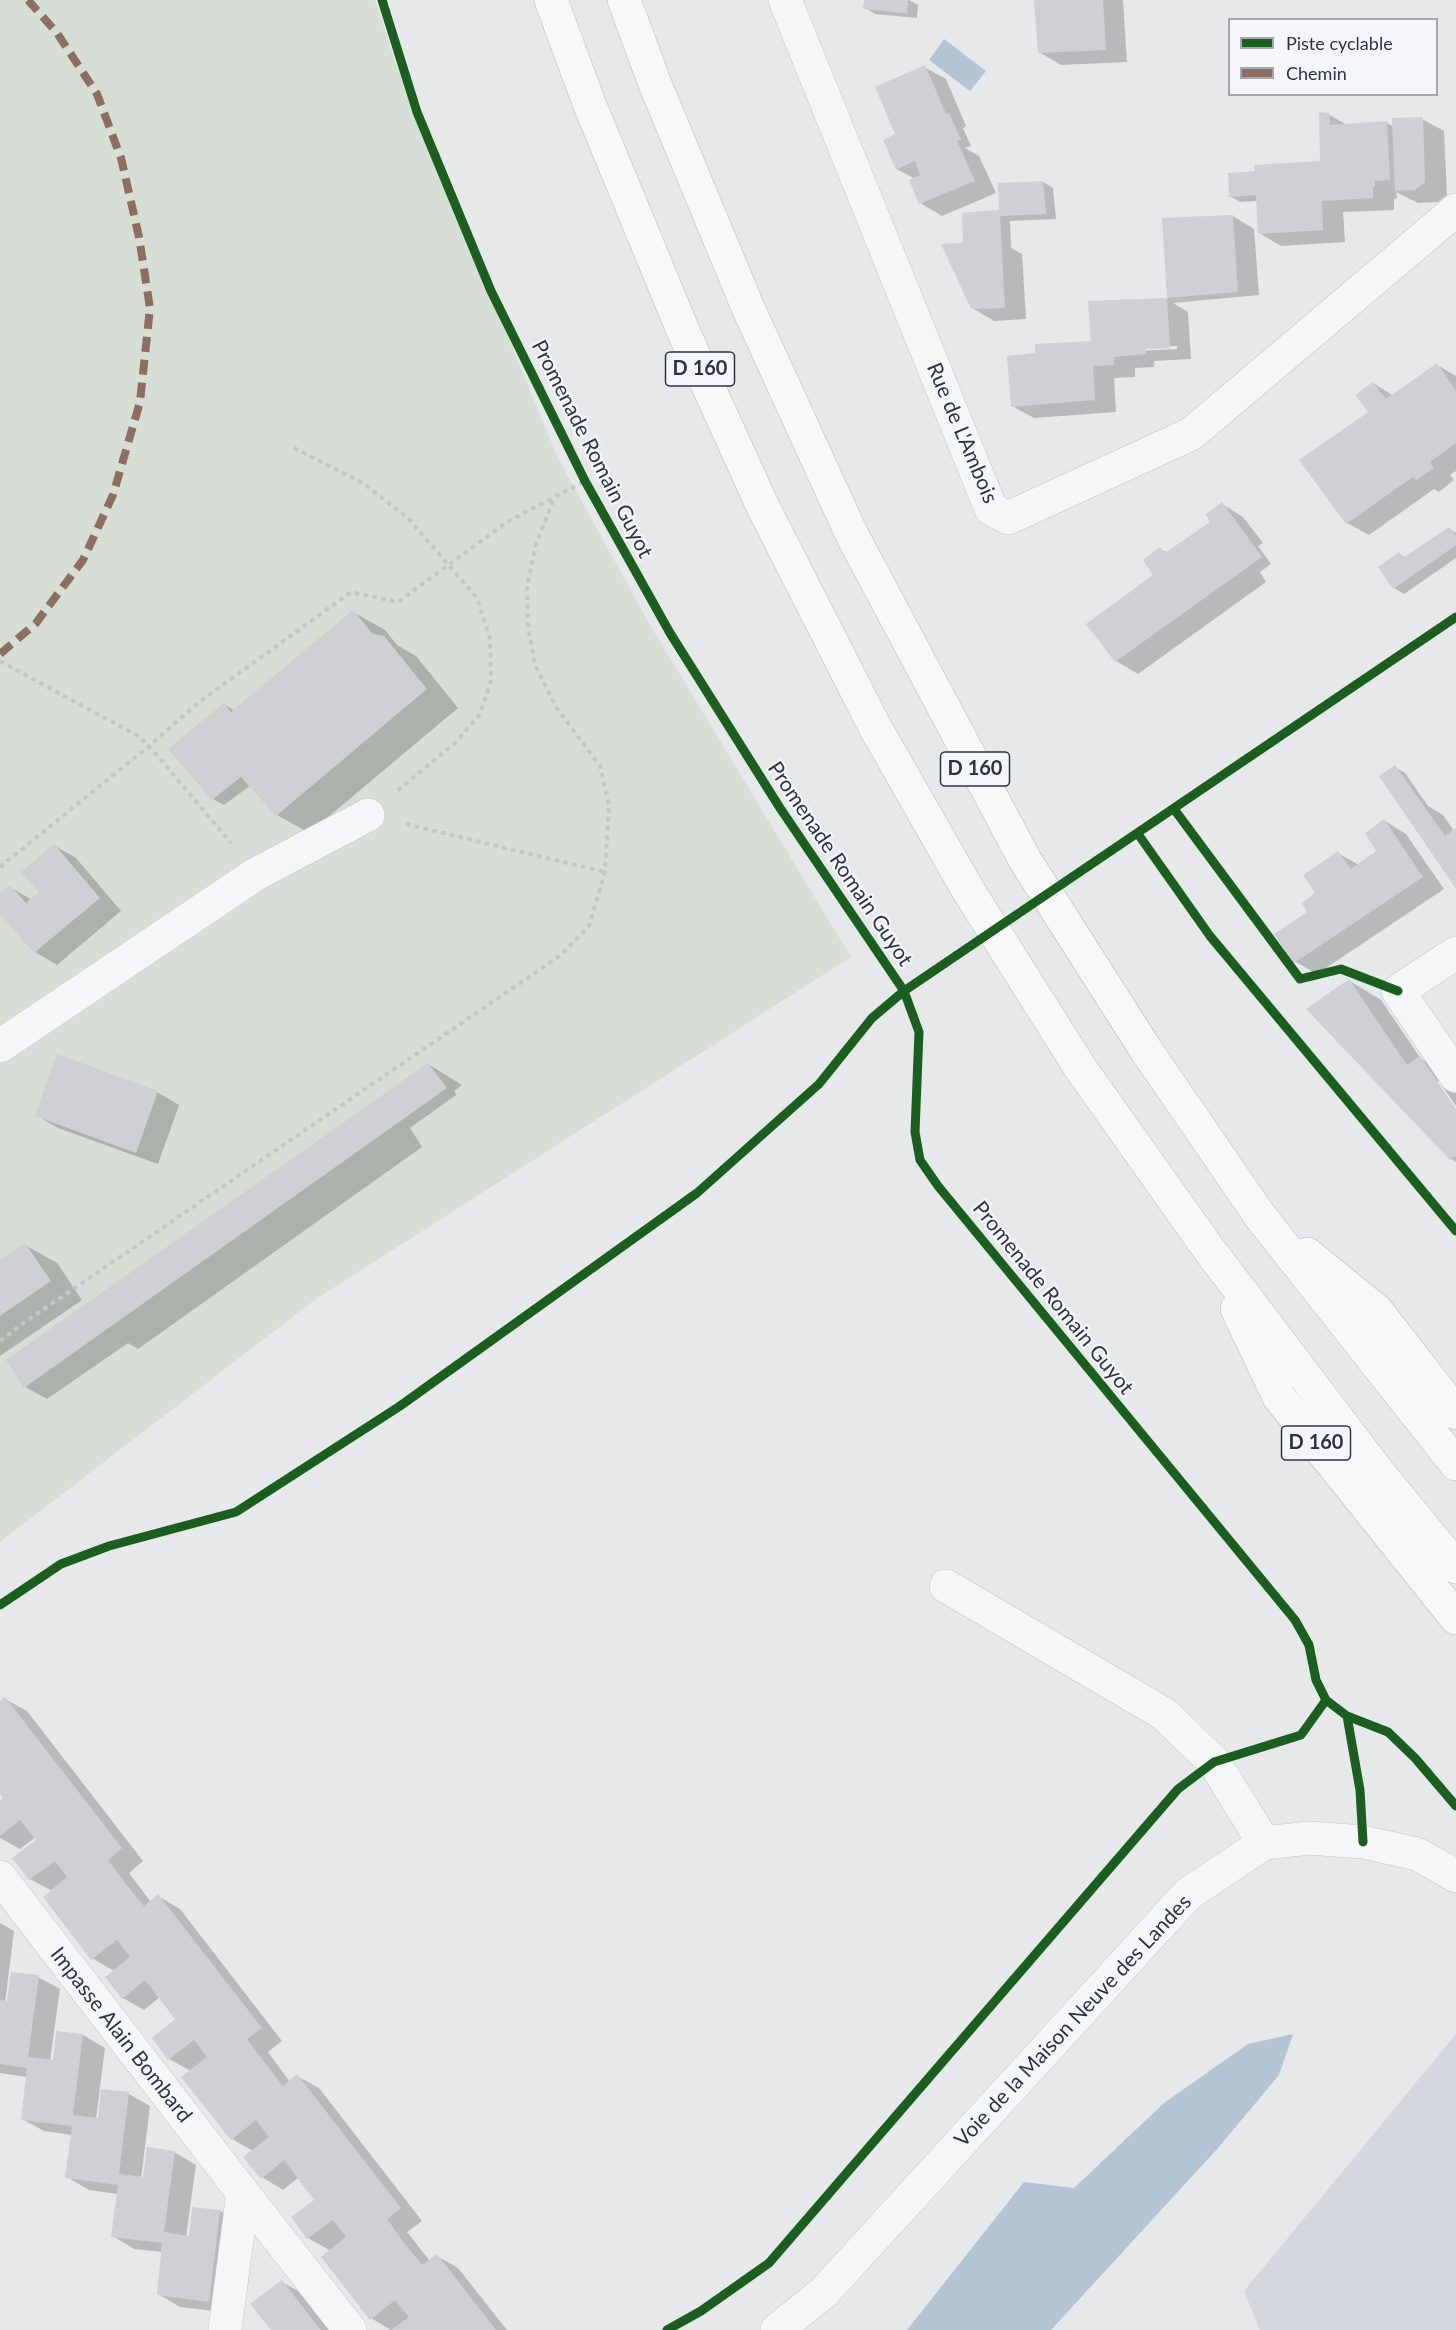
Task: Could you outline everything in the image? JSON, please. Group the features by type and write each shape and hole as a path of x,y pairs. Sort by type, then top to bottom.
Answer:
{"highway":[{"name":"D 160","path":"551,0 589,103 684,333 763,507 875,727 968,890 1068,1049 1208,1248 1378,1472 1456,1567"},
{"name":"D 160","path":"624,0 655,84 749,310 852,536 1024,860 1146,1050 1260,1216 1456,1464"},
{"name":"D 160","path":"1260,1216 1377,1311 1456,1413"},
{"name":"D 160","path":"1208,1248 1279,1397 1456,1618"}],"street":[{"name":"Rue de L'Ambois","path":"785,0 991,509 1008,518 1191,434 1456,210"},
{"path":"0,1046 256,874 368,815"},
{"path":"1456,953 1398,991 1456,1076"},
{"path":"946,1586 1164,1714 1214,1762 1264,1844 1309,1838 1363,1842 1417,1854 1456,1876"},
{"name":"Voie de la Maison Neuve des Landes","path":"777,2330 824,2292 1188,1894 1264,1844"},
{"name":"Impasse Alain Bombard","path":"0,1877 350,2330"},
{"path":"225,2330 243,2193"}],"path":[{"path":"294,448 363,483 408,518 477,598 490,639 491,680 480,714 455,743 368,815"},
{"path":"0,867 149,746 198,703 351,592 398,602 507,522 585,481"},
{"path":"0,1341 561,955 589,926 605,872 609,805 600,766 551,696 535,665 528,625 527,586 536,545 554,498"},
{"path":"0,661 140,737 256,874"},
{"path":"368,815 605,872"},
{"path":"1147,828 1134,837 1210,936 1456,1231"}],"shaded area":[{"path":"0,0 375,0 397,67 557,456 650,625 851,957 316,1299 0,1542"},
{"path":"1456,2034 1456,2330 1260,2330 1244,2291"}],"water":[{"path":"944,39 986,71 970,91 929,60"},
{"path":"1293,2034 1279,2075 1218,2148 1051,2330 907,2330 1024,2182 1074,2188 1164,2103 1248,2044"}],"building":[{"path":"864,0 908,0 907,13 863,9"},
{"path":"1034,0 1103,0 1106,50 1038,53"},
{"path":"925,65 946,114 949,113 961,140 957,141 975,181 919,204 909,180 920,175 915,161 896,170 883,140 895,134 875,87"},
{"path":"1319,112 1329,113 1330,125 1387,121 1390,180 1375,181 1373,198 1322,201 1323,230 1258,234 1256,195 1229,197 1228,173 1255,171 1254,165 1320,161"},
{"path":"1423,117 1425,182 1415,190 1395,191 1392,118"},
{"path":"1043,181 1046,214 1000,216 1005,308 971,309 941,244 963,243 962,213 999,210 998,183"},
{"path":"1233,215 1238,292 1167,298 1162,218"},
{"path":"1167,298 1170,348 1146,349 1146,354 1114,357 1114,365 1093,366 1095,400 1011,407 1007,356 1035,353 1035,344 1091,341 1088,301"},
{"path":"1437,363 1456,391 1456,443 1430,462 1434,468 1416,480 1413,477 1346,524 1299,460 1368,412 1355,395 1373,382 1386,399"},
{"path":"1222,502 1262,557 1115,662 1086,624 1153,575 1143,560 1160,547 1165,553 1210,522 1206,514"},
{"path":"1449,527 1456,536 1456,545 1393,589 1378,567 1399,552 1403,558"},
{"path":"353,610 373,634 384,636 427,689 276,816 241,777 212,800 168,749 224,703 231,712"},
{"path":"1395,765 1445,836 1456,828 1456,889 1379,776"},
{"path":"1384,819 1423,877 1294,963 1274,934 1307,912 1302,903 1315,893 1303,875 1338,851 1351,869 1376,851 1365,833"},
{"path":"54,844 100,898 34,953 0,914 0,893 10,885 26,903 39,892 21,872"},
{"path":"1349,979 1407,1065 1420,1056 1456,1109 1456,1156 1450,1160 1306,1009"},
{"path":"57,1054 158,1091 136,1153 35,1116"},
{"path":"428,1063 447,1088 24,1388 6,1360"},
{"path":"25,1243 51,1281 0,1316 0,1260"},
{"path":"5,1697 122,1848 108,1860 125,1883 144,1906 158,1894 262,2028 247,2039 265,2063 283,2086 297,2074 401,2208 387,2219 404,2243 422,2265 437,2254 496,2330 391,2330 409,2317 395,2300 370,2320 321,2257 346,2237 333,2220 307,2239 291,2217 314,2200 284,2160 261,2179 243,2157 269,2137 256,2120 231,2140 181,2077 207,2057 194,2040 168,2060 152,2038 175,2019 145,1980 122,1999 105,1977 130,1957 117,1940 91,1960 43,1897 67,1877 55,1861 29,1880 12,1858 36,1840 20,1820 0,1836 0,1801 3,1798 0,1794 0,1701"},
{"path":"11,1972 39,1975 28,2057 53,2060 56,2031 83,2034 73,2115 98,2118 101,2089 129,2092 119,2174 143,2177 147,2147 175,2151 164,2232 189,2236 192,2207 220,2210 209,2302 157,2295 162,2243 111,2237 118,2185 65,2178 72,2126 21,2120 27,2068 0,2064 0,2000 7,2001"},
{"path":"282,2280 321,2330 271,2330 250,2304"}],"marked path":[{"path":"0,654 36,623 83,560 113,495 140,402 150,308 139,237 121,158 97,94 57,33 28,0"}],"cycle path":[{"name":"Promenade Romain Guyot","path":"382,0 417,112 491,291 585,481 670,633 780,808 904,991 919,1032 915,1132 920,1160 938,1186 1295,1620 1309,1645 1316,1680 1326,1700 1347,1716 1388,1732 1415,1758 1456,1806"},
{"path":"0,1605 61,1564 109,1546 236,1512 400,1406 697,1193 819,1084 872,1018 904,991 1456,617"},
{"path":"1174,809 1300,979 1341,969 1398,991"},
{"path":"1138,834 1210,936 1456,1231"},
{"path":"667,2330 701,2311 769,2263 1178,1789 1214,1762 1301,1735 1326,1700"},
{"path":"1347,1716 1360,1790 1363,1842"}]}
